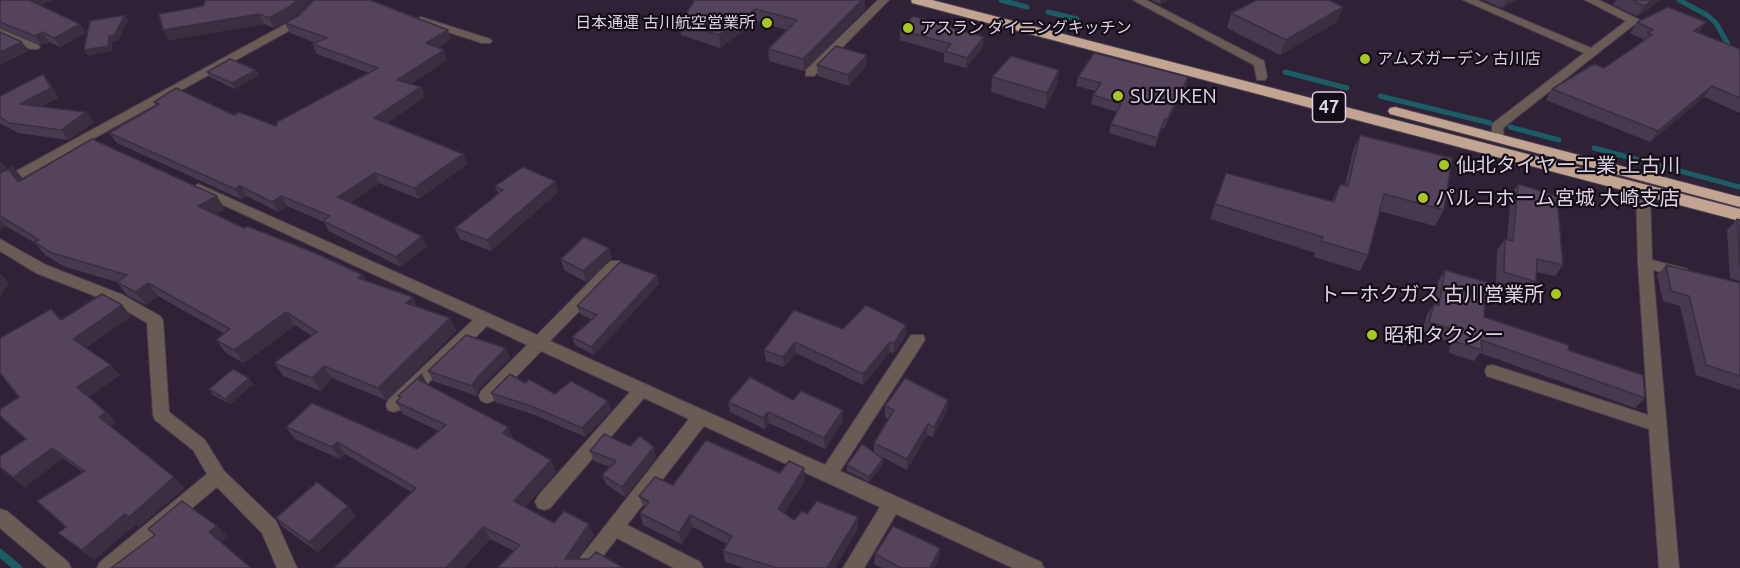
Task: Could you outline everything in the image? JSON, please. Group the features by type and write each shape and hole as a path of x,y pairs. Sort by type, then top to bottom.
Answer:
{"highway":[{"name":"47","path":"917,0 1740,215"},
{"name":"47","path":"961,0 1498,137 1740,202"}],"street":[{"path":"0,186 299,21 320,0"},
{"path":"810,73 884,0"},
{"path":"1138,0 1260,63 1261,77"},
{"path":"1468,0 1591,52"},
{"path":"1498,137 1496,127 1634,20 1590,0"},
{"path":"411,17 486,42"},
{"path":"0,32 34,47"},
{"path":"89,138 110,147"},
{"path":"181,180 1034,568"},
{"path":"1643,189 1645,262 1669,568"},
{"path":"0,244 41,269 118,299 155,320 161,415 199,445 218,476 269,527 287,568"},
{"path":"1645,262 1698,277"},
{"path":"487,396 615,265"},
{"path":"394,405 484,318"},
{"path":"828,475 917,339"},
{"path":"1493,371 1659,425"},
{"path":"544,502 641,390"},
{"path":"582,568 701,417"},
{"path":"107,568 218,476"},
{"path":"853,568 892,504"},
{"path":"0,517 61,568"},
{"path":"614,527 693,568"}],"building":[{"path":"0,0 29,0 80,24 54,38 43,32 35,36 0,22"},
{"path":"206,0 297,0 269,18 259,14 163,30 159,14 203,6"},
{"path":"314,0 370,0 448,30 426,43 444,50 397,80 421,87 374,118 463,154 414,188 375,173 338,197 422,236 396,257 323,221 330,216 281,196 272,202 240,186 235,189 109,133 159,104 154,102 176,88 234,115 239,112 276,126 277,122 378,68 312,44 327,38 285,23 300,15"},
{"path":"695,0 862,0 803,59 768,49 797,20 755,9 719,35 679,23"},
{"path":"1257,0 1329,0 1343,7 1286,40 1231,13"},
{"path":"1632,0 1653,0 1644,6"},
{"path":"1668,7 1706,22 1694,31 1740,49 1740,98 1712,86 1658,131 1552,89 1594,64 1604,68 1652,35 1647,33 1653,30 1637,22"},
{"path":"125,15 114,35 109,36 108,46 84,50 90,21"},
{"path":"913,16 984,37 967,58 945,51 951,44 900,30"},
{"path":"0,32 22,42 0,52"},
{"path":"836,46 867,55 848,75 817,65"},
{"path":"1094,53 1188,77 1157,138 1111,124 1121,104 1093,95 1101,83 1078,77"},
{"path":"1011,56 1059,70 1047,93 992,77"},
{"path":"230,59 256,70 232,83 207,72"},
{"path":"43,74 51,88 20,104 86,112 61,130 9,123 0,117 0,96"},
{"path":"1360,135 1452,158 1444,210 1384,194 1368,255 1321,241 1323,237 1215,204 1226,173 1334,202 1340,184 1348,186"},
{"path":"92,139 217,196 198,206 244,228 247,226 313,252 363,275 358,278 413,297 406,303 450,318 378,388 324,366 312,378 274,363 317,332 286,312 234,350 216,340 230,329 148,283 135,292 117,282 127,275 52,253 34,242 39,240 0,216 0,173 13,167 9,170 18,182"},
{"path":"523,167 555,181 487,240 455,228 503,190 495,186"},
{"path":"1518,184 1557,196 1563,265 1537,259 1536,282 1504,272 1505,239 1513,241"},
{"path":"1737,219 1740,220 1740,267"},
{"path":"584,237 609,248 583,271 561,259"},
{"path":"620,262 657,275 591,347 572,337 597,315 577,306"},
{"path":"1666,265 1740,283 1740,376 1706,365 1689,296 1671,291"},
{"path":"1445,270 1486,282 1484,317 1569,345 1568,350 1643,375 1645,398 1481,340 1482,350 1456,342 1458,331 1429,322 1434,304 1439,305"},
{"path":"102,294 122,305 73,339 111,365 77,387 106,412 99,417 174,477 129,517 125,514 82,550 58,533 66,527 37,501 85,471 52,448 13,477 0,467 0,456 26,439 0,416 0,409 19,397 0,373 0,338 51,309 61,320"},
{"path":"866,305 906,325 894,343 890,342 863,374 795,342 783,357 764,350 794,310 843,329"},
{"path":"466,335 506,348 472,386 428,371"},
{"path":"233,369 249,378 225,399 209,389"},
{"path":"422,374 419,380 508,427 503,433 551,460 514,501 554,523 564,511 589,524 565,559 589,559 596,552 624,568 497,568 520,545 483,527 446,568 334,568 416,488 337,442 332,447 286,427 312,403 417,449 446,425 396,402 401,397 398,396"},
{"path":"510,374 525,383 529,379 555,394 571,381 608,401 582,428 531,406 491,393"},
{"path":"750,377 793,400 801,391 843,410 824,438 768,412 763,418 728,402"},
{"path":"905,378 948,400 934,427 928,424 907,459 874,443 894,410 885,406"},
{"path":"604,434 630,446 640,436 654,447 622,487 602,475 616,461 590,451"},
{"path":"706,440 780,473 789,461 804,468 778,509 794,520 802,511 807,514 817,501 858,517 827,568 777,568 723,551 732,536 690,515 679,533 640,513 649,502 639,496 655,477 673,485"},
{"path":"862,444 883,459 869,477 847,465"},
{"path":"317,482 348,506 309,542 276,518"},
{"path":"182,501 217,526 209,532 251,568 111,568 155,535 148,529"},
{"path":"893,526 940,548 930,568 901,568 875,554"}],"waterway":[{"path":"1001,0 1027,7"},
{"path":"1679,0 1707,15 1716,23 1730,48 1740,53"},
{"path":"1048,12 1077,19"},
{"path":"1285,72 1347,88"},
{"path":"1380,96 1490,123"},
{"path":"1510,127 1559,140"},
{"path":"1594,148 1740,187"},
{"path":"0,553 18,568"}],"place":[{"name":"日本通運 古川航空営業所","path":"767,23"},
{"name":"アスラン ダイニングキッチン","path":"908,28"},
{"name":"アムズガーデン 古川店","path":"1365,59"},
{"name":"SUZUKEN","path":"1118,96"},
{"name":"仙北タイヤー工業 上古川","path":"1444,165"},
{"name":"パルコホーム宮城 大崎支店","path":"1423,198"},
{"name":"トーホクガス 古川営業所","path":"1556,294"},
{"name":"昭和タクシー","path":"1372,335"}]}
